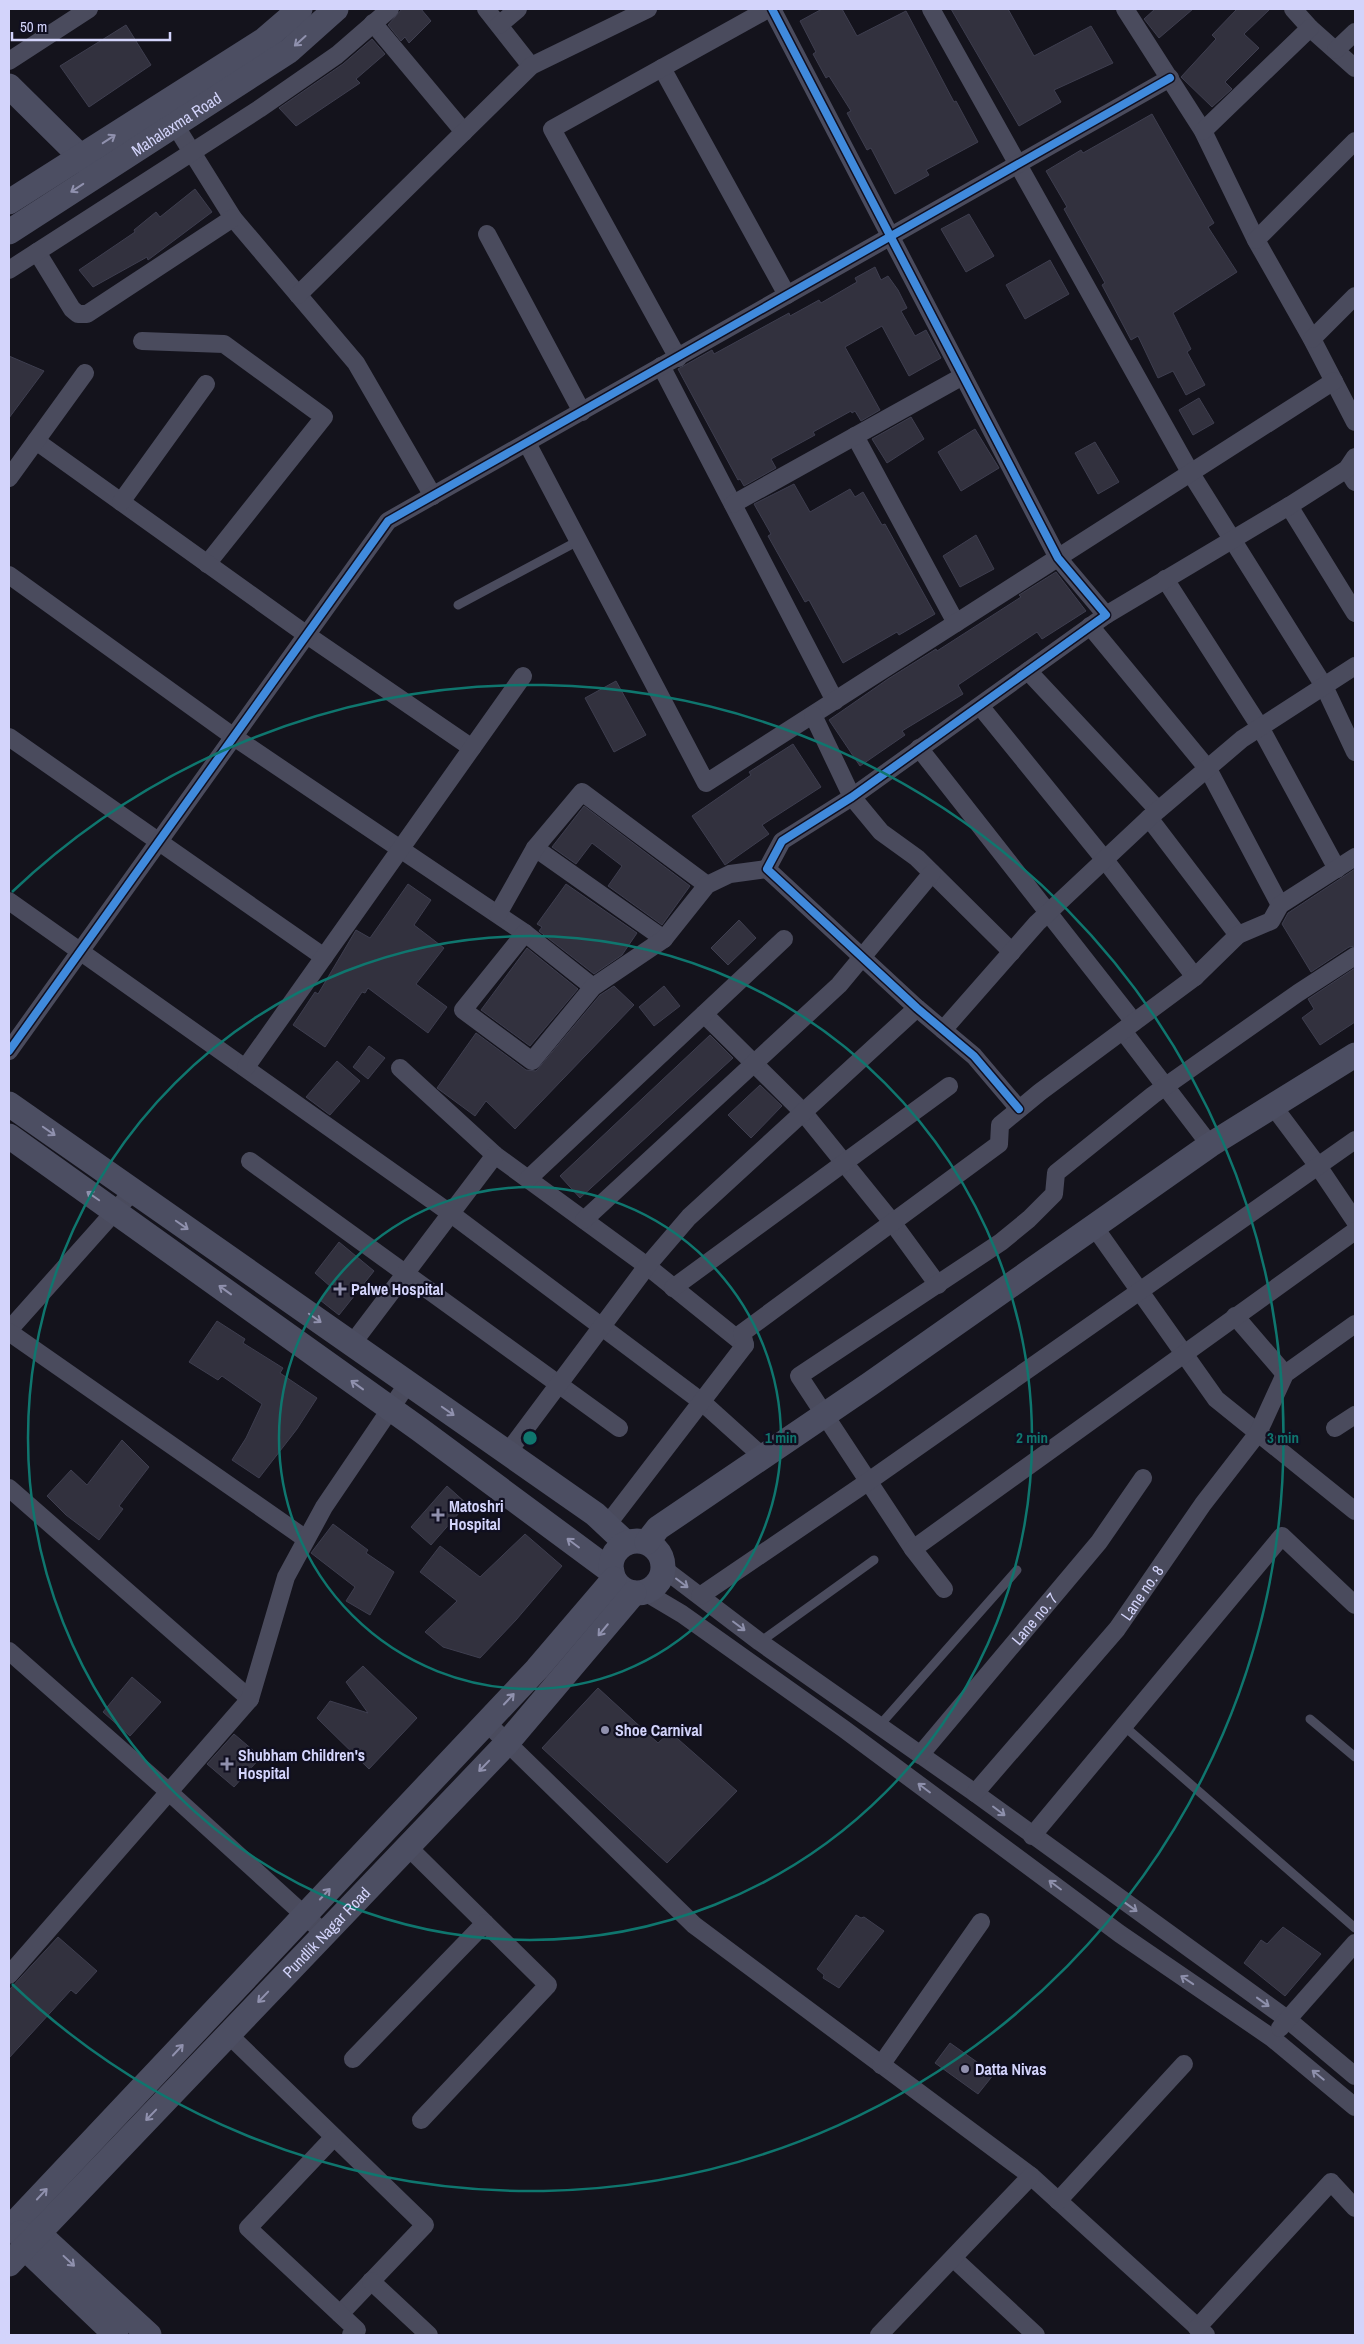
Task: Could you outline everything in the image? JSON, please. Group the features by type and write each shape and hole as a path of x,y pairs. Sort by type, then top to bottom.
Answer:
{"main road":[{"name":"Mahalaxma Road","path":"9,202 264,40 300,9"},
{"name":"Mahalaxma Road","path":"9,232 289,51 336,9"},
{"path":"9,86 98,174"},
{"path":"613,1576 614,1556 825,1414 1210,1145 1355,1055"},
{"path":"9,1104 508,1452 607,1524 636,1543 656,1548 664,1570 661,1580 654,1587 640,1593 619,1586 613,1576 391,1409 9,1136"},
{"name":"Pundlik Nagar Road","path":"18,2235 305,1916 537,1669 613,1576"},
{"name":"Pundlik Nagar Road","path":"18,2235 228,2034 507,1743 640,1593"},
{"path":"18,2235 116,2335"},
{"path":"18,2235 149,2335"}],"street":[{"path":"9,61 89,9"},
{"path":"9,270 194,153 337,55 390,9"},
{"path":"486,9 531,66"},
{"path":"499,25 518,9"},
{"path":"298,295 531,66 648,9"},
{"path":"678,358 552,129 770,9 1058,558 1106,615"},
{"path":"931,9 1190,472 1324,686 1355,752"},
{"path":"1125,9 1204,131 1256,240 1312,339 1355,422"},
{"path":"1293,9 1310,28 1355,68"},
{"path":"373,24 464,132"},
{"path":"1204,131 1310,28"},
{"path":"1336,50 1355,32"},
{"path":"662,68 787,296"},
{"path":"9,1051 388,521 1170,78"},
{"path":"175,125 234,218 356,363 433,496"},
{"path":"1256,240 1355,141"},
{"path":"37,252 72,309 78,314 87,314 234,218"},
{"path":"487,234 582,412"},
{"path":"1312,339 1355,296"},
{"path":"142,341 224,344 324,417 207,564"},
{"path":"662,366 834,701"},
{"path":"9,478 85,373"},
{"path":"733,504 963,376"},
{"path":"526,443 706,783 1334,381"},
{"path":"121,502 206,384"},
{"path":"855,436 956,623"},
{"path":"36,441 307,635 472,748"},
{"path":"767,869 782,841 852,797 1106,615 1353,470"},
{"path":"1289,506 1355,612"},
{"path":"9,575 234,737 525,933 593,987"},
{"path":"1166,579 1260,727 1337,869"},
{"path":"1090,626 1208,769 1280,905"},
{"path":"943,1030 1048,913 1154,814 1242,739 1355,666"},
{"path":"1028,671 1154,814 1238,935"},
{"path":"246,1067 523,676"},
{"path":"980,706 1105,860 1195,977"},
{"path":"814,714 852,797 881,832 917,858 1012,952"},
{"path":"9,737 324,957"},
{"path":"919,748 1048,913 1128,1027 1166,1086 1210,1145"},
{"path":"498,914 535,848 582,792 707,884"},
{"path":"535,848 664,939"},
{"path":"745,1346 742,1333 999,1144 1000,1125 1019,1109 1195,977 1238,935 1271,921 1280,905 1355,857"},
{"path":"525,933 463,1010 532,1061 593,987 664,939 707,884 730,874 767,869"},
{"path":"767,869 917,1008 974,1056 1019,1109"},
{"path":"584,1220 839,985 932,873"},
{"path":"9,901 450,1213 702,1402 762,1456"},
{"path":"528,1179 784,939"},
{"path":"944,1589 913,1549 799,1376 1001,1242 1029,1219 1054,1194 1056,1173 1166,1086 1298,993 1355,956"},
{"path":"508,1452 647,1266 689,1217 917,1008"},
{"path":"704,1014 803,1112 892,1222 938,1285"},
{"path":"400,1068 495,1155 647,1266 745,1346"},
{"path":"673,1288 949,1086"},
{"path":"1273,1106 1318,1166 1355,1221"},
{"path":"700,1596 869,1481 1355,1140"},
{"path":"352,1344 495,1155"},
{"path":"250,1161 619,1428"},
{"path":"133,1190 9,1331 306,1539"},
{"path":"1093,1225 1216,1399 1355,1511"},
{"path":"913,1549 1355,1231"},
{"path":"1235,1316 1285,1374 1355,1324"},
{"path":"607,1524 745,1346"},
{"name":"Lane no. 8","path":"975,1793 1117,1629 1203,1504 1258,1433 1285,1374"},
{"path":"9,1975 250,1699 286,1577 324,1507 408,1383"},
{"path":"1335,1428 1355,1415"},
{"name":"Lane no. 7","path":"920,1755 1099,1542 1143,1478"},
{"path":"9,1488 250,1699"},
{"path":"1032,1836 1282,1536 1355,1605"},
{"path":"664,1570 760,1642 975,1793 1287,2019 1355,2076"},
{"path":"640,1593 682,1614 831,1719 1120,1934 1272,2038 1355,2107"},
{"path":"9,1651 169,1792 324,1933"},
{"path":"831,1719 844,1701"},
{"path":"487,1723 694,1925 1031,2176 1202,2331 1331,2182 1355,2208"},
{"path":"407,1846 548,1984 421,2120"},
{"path":"353,2059 485,1922"},
{"path":"881,2065 981,1922"},
{"path":"1272,2038 1355,1943"},
{"path":"228,2034 424,2225 340,2314"},
{"path":"1058,2201 1184,2064"},
{"path":"334,2137 248,2228 357,2330 351,2335"},
{"path":"887,2332 952,2258 1031,2176"},
{"path":"952,2258 1036,2335"},
{"path":"371,2281 429,2335"}],"lane":[{"path":"458,605 578,541"},
{"path":"760,1642 874,1560"},
{"path":"879,1726 1017,1570"},
{"path":"1310,1718 1355,1757"},
{"path":"1124,1726 1355,1928"}],"building":[{"path":"402,9 421,9 431,21 409,43 405,37 401,41 388,25"},
{"path":"822,9 842,9 857,36 906,11 954,102 956,101 978,142 926,170 929,175 895,194 871,148 867,150 847,113 851,111 829,76 826,78 813,54 816,52 800,21"},
{"path":"951,9 1008,9 1034,56 1091,26 1113,63 1054,90 1061,102 1019,126"},
{"path":"1155,9 1193,9 1159,38 1144,19"},
{"path":"1237,9 1270,9 1244,34 1259,48 1225,82 1232,89 1212,107 1181,77 1216,39 1212,35"},
{"path":"126,25 151,65 89,107 60,66"},
{"path":"372,39 385,54 356,79 360,83 296,126 279,108 343,64"},
{"path":"1152,114 1214,223 1208,227 1237,272 1173,313 1191,349 1187,352 1205,385 1186,395 1173,371 1158,378 1138,336 1131,340 1102,285 1105,283 1064,209 1067,207 1046,171 1081,150 1083,153"},
{"path":"195,189 212,212 148,260 147,257 93,287 79,270 135,232 134,230 156,212 160,217"},
{"path":"969,214 994,256 966,272 941,229"},
{"path":"1050,260 1069,294 1025,319 1006,285"},
{"path":"875,267 881,280 888,276 898,290 907,308 901,311 915,336 926,330 941,358 909,376 882,326 845,347 880,410 861,421 855,411 852,413 851,411 813,432 815,435 771,459 776,468 744,486 740,479 738,480 678,369 712,350 714,354 789,313 790,316 819,300 821,303 857,282 855,278"},
{"path":"9,356 44,371 9,418"},
{"path":"1199,398 1214,423 1193,435 1179,410"},
{"path":"911,417 924,439 887,463 872,439"},
{"path":"975,429 999,468 961,491 938,452"},
{"path":"1095,442 1119,482 1098,494 1075,453"},
{"path":"794,484 810,512 850,489 855,497 863,492 882,525 885,524 935,614 899,635 897,632 843,663 809,600 805,602 768,536 771,534 754,504"},
{"path":"976,535 994,569 960,587 943,556"},
{"path":"1056,572 1086,611 1042,639 1037,632 958,685 963,694 902,731 905,735 860,766 829,720 888,679 936,649 937,651"},
{"path":"616,681 646,735 614,752 585,698"},
{"path":"793,744 821,787 762,825 769,834 725,865 692,816 751,775 749,772"},
{"path":"584,806 690,886 662,925 608,886 622,866 592,843 576,864 552,847"},
{"path":"1355,869 1355,946 1349,947 1311,972 1282,924 1288,913"},
{"path":"408,884 431,900 414,925 444,948 416,984 447,1007 428,1033 368,988 365,993 362,992 325,1047 293,1025 315,992 318,994 356,930 370,938"},
{"path":"566,884 637,933 622,955 594,974 539,931 542,927 537,924"},
{"path":"739,920 756,938 728,965 711,948"},
{"path":"527,948 578,989 530,1046 481,1010"},
{"path":"1355,968 1355,1022 1320,1045 1302,1018 1314,1009 1308,999"},
{"path":"614,986 634,1005 515,1129 486,1101 475,1116 437,1088 476,1033 526,1070 536,1071 600,995"},
{"path":"664,986 680,1006 654,1026 639,1007"},
{"path":"710,1035 733,1058 580,1198 560,1176"},
{"path":"369,1046 385,1058 368,1079 353,1067"},
{"path":"337,1061 360,1081 330,1115 306,1097"},
{"path":"760,1085 782,1106 751,1138 728,1115"},
{"path":"339,1242 374,1271 339,1315 320,1300 331,1287 315,1273"},
{"path":"217,1321 245,1339 243,1343 283,1368 280,1373 317,1398 297,1429 259,1478 232,1460 246,1438 262,1404 222,1376 218,1380 189,1362"},
{"path":"122,1440 149,1467 119,1506 123,1509 99,1540 66,1515 47,1496 71,1470 87,1485"},
{"path":"447,1486 467,1504 431,1545 411,1527"},
{"path":"333,1524 368,1550 366,1553 394,1572 370,1615 346,1601 355,1587 311,1553"},
{"path":"525,1534 562,1566 516,1620 480,1658 443,1647 425,1632 457,1601 420,1572 440,1546 480,1577"},
{"path":"363,1666 417,1718 369,1769 317,1718 330,1701 368,1713 346,1682"},
{"path":"132,1677 161,1702 130,1736 103,1712"},
{"path":"598,1688 658,1743 670,1732 737,1791 667,1863 542,1748"},
{"path":"234,1734 261,1757 234,1787 207,1764"},
{"path":"856,1915 861,1918 864,1917 884,1931 839,1988 823,1978 824,1975 817,1969"},
{"path":"1283,1927 1321,1954 1285,1996 1244,1963 1261,1940 1267,1944"},
{"path":"58,1937 97,1971 76,1994 71,1990 9,2058 9,1990"},
{"name":"Datta Nivas","path":"950,2043 994,2074 978,2094 935,2063"}],"cycle path":[{"path":"772,9 1058,558 1106,615 852,797 782,841 767,869 917,1008 974,1056 1019,1109"},
{"path":"9,1051 388,521 1170,78"}],"place":[{"name":"Palwe Hospital","path":"340,1289"},
{"name":"Matoshri Hospital","path":"438,1515"},
{"name":"Shoe Carnival","path":"605,1730"},
{"name":"Shubham Children's Hospital","path":"227,1764"},
{"name":"Datta Nivas","path":"965,2069"}]}
